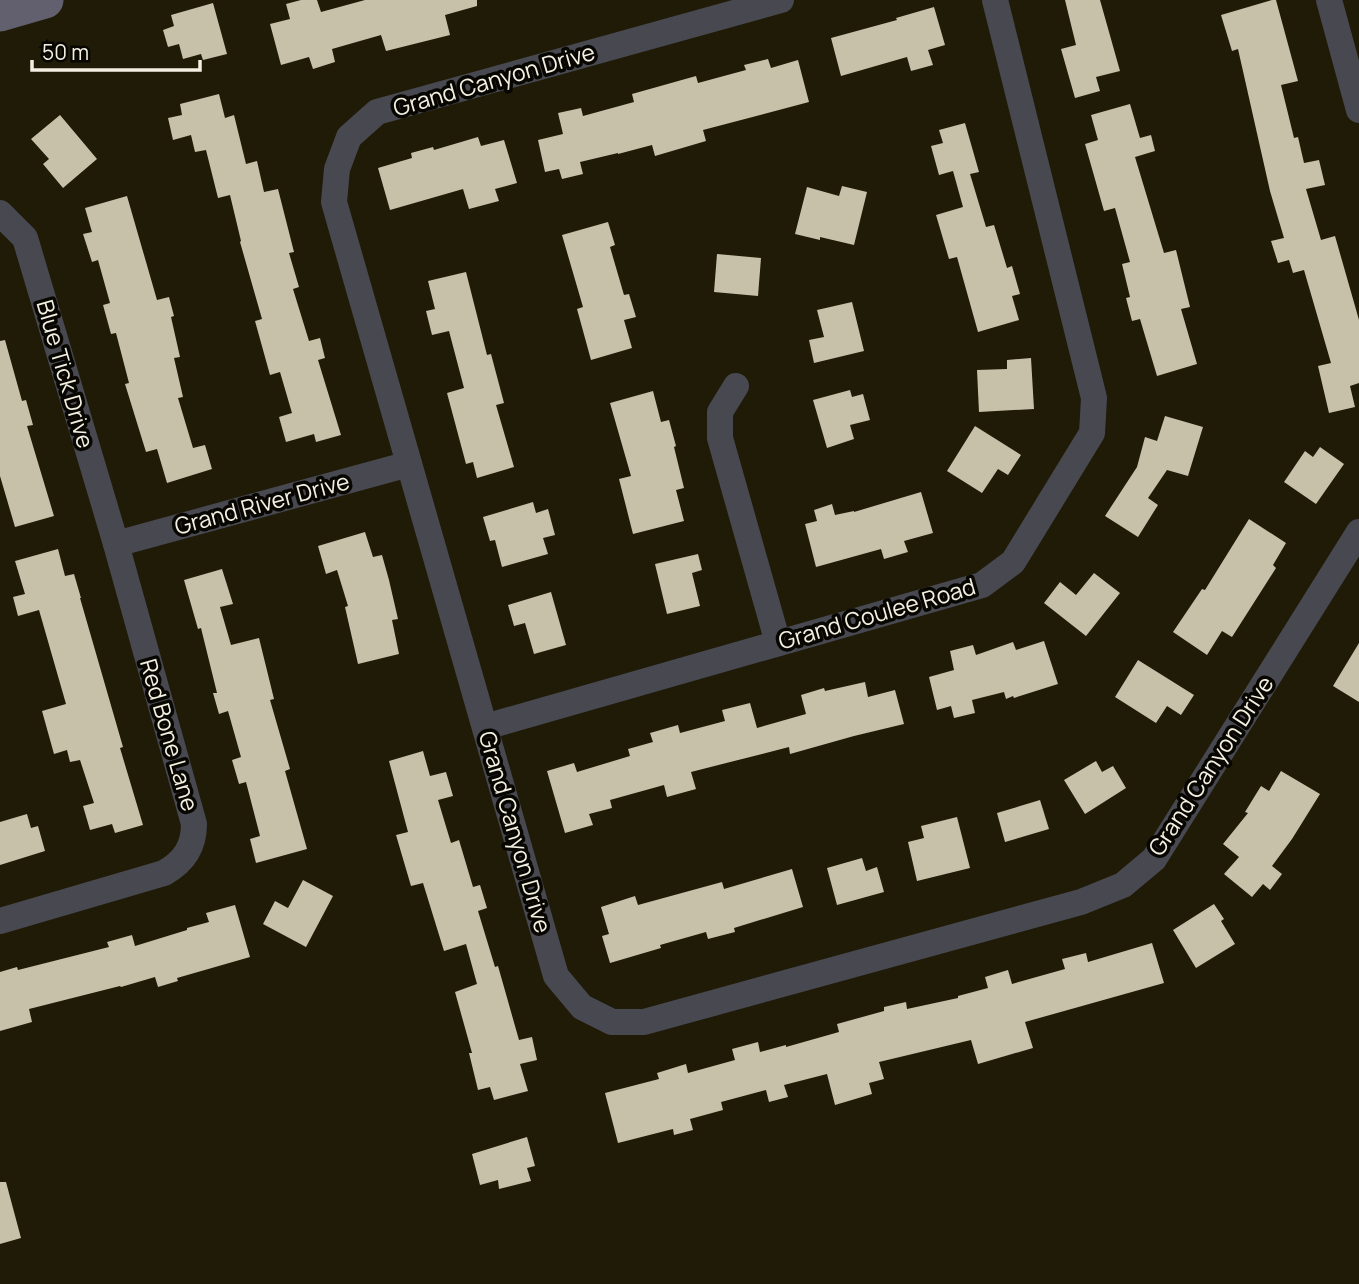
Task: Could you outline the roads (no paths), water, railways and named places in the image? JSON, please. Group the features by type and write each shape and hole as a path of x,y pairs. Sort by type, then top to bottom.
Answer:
{"street":[{"path":"0,13 45,0"},
{"name":"Grand Canyon Drive","path":"781,0 377,112 349,137 337,169 334,202 556,976 582,1007 612,1022 644,1022 1081,902 1123,885 1154,859 1359,532"},
{"name":"Grand Coulee Road","path":"485,727 982,585 1013,562 1092,433 1094,398 995,0"},
{"path":"1329,0 1359,110"},
{"name":"Blue Tick Drive","path":"0,213 25,238 116,544"},
{"path":"736,386 720,412 720,438 778,643"},
{"name":"Grand River Drive","path":"116,544 409,464"},
{"name":"Red Bone Lane","path":"0,921 164,873 177,866 188,852 194,836 194,824 116,544"}]}
